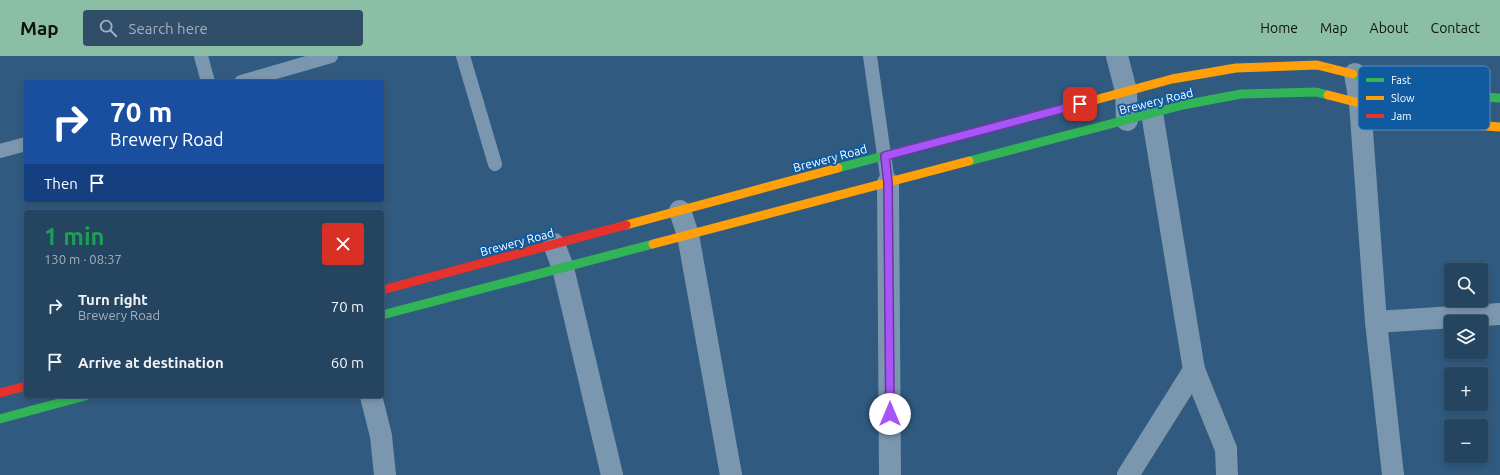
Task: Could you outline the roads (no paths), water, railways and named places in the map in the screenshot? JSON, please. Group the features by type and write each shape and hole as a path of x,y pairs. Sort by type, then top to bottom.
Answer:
{"main road":[{"name":"Brewery Road","path":"384,289 1172,79 1236,68 1317,60 1358,75"},
{"name":"Brewery Road","path":"384,314 1128,120 1241,94 1316,92 1358,102"},
{"name":"Brewery Road","path":"1490,97 1500,98"},
{"name":"Brewery Road","path":"1490,126 1500,127"},
{"path":"0,392 24,386"},
{"path":"0,419 77,398"}],"street":[{"path":"1117,56 1126,92 1128,120"},
{"path":"1355,74 1358,91"},
{"path":"1152,114 1194,370 1226,449 1227,475"},
{"path":"1362,130 1376,322 1393,475"},
{"path":"888,183 890,475"},
{"path":"680,211 688,235 731,475"},
{"path":"554,244 563,268 612,475"},
{"path":"1376,322 1500,314"},
{"path":"1128,475 1194,370"},
{"path":"372,398 381,436 384,475"}],"lane":[{"path":"201,56 207,80"},
{"path":"248,80 331,56"},
{"path":"463,56 495,164"},
{"path":"870,56 888,183"},
{"path":"0,151 24,145"}]}
